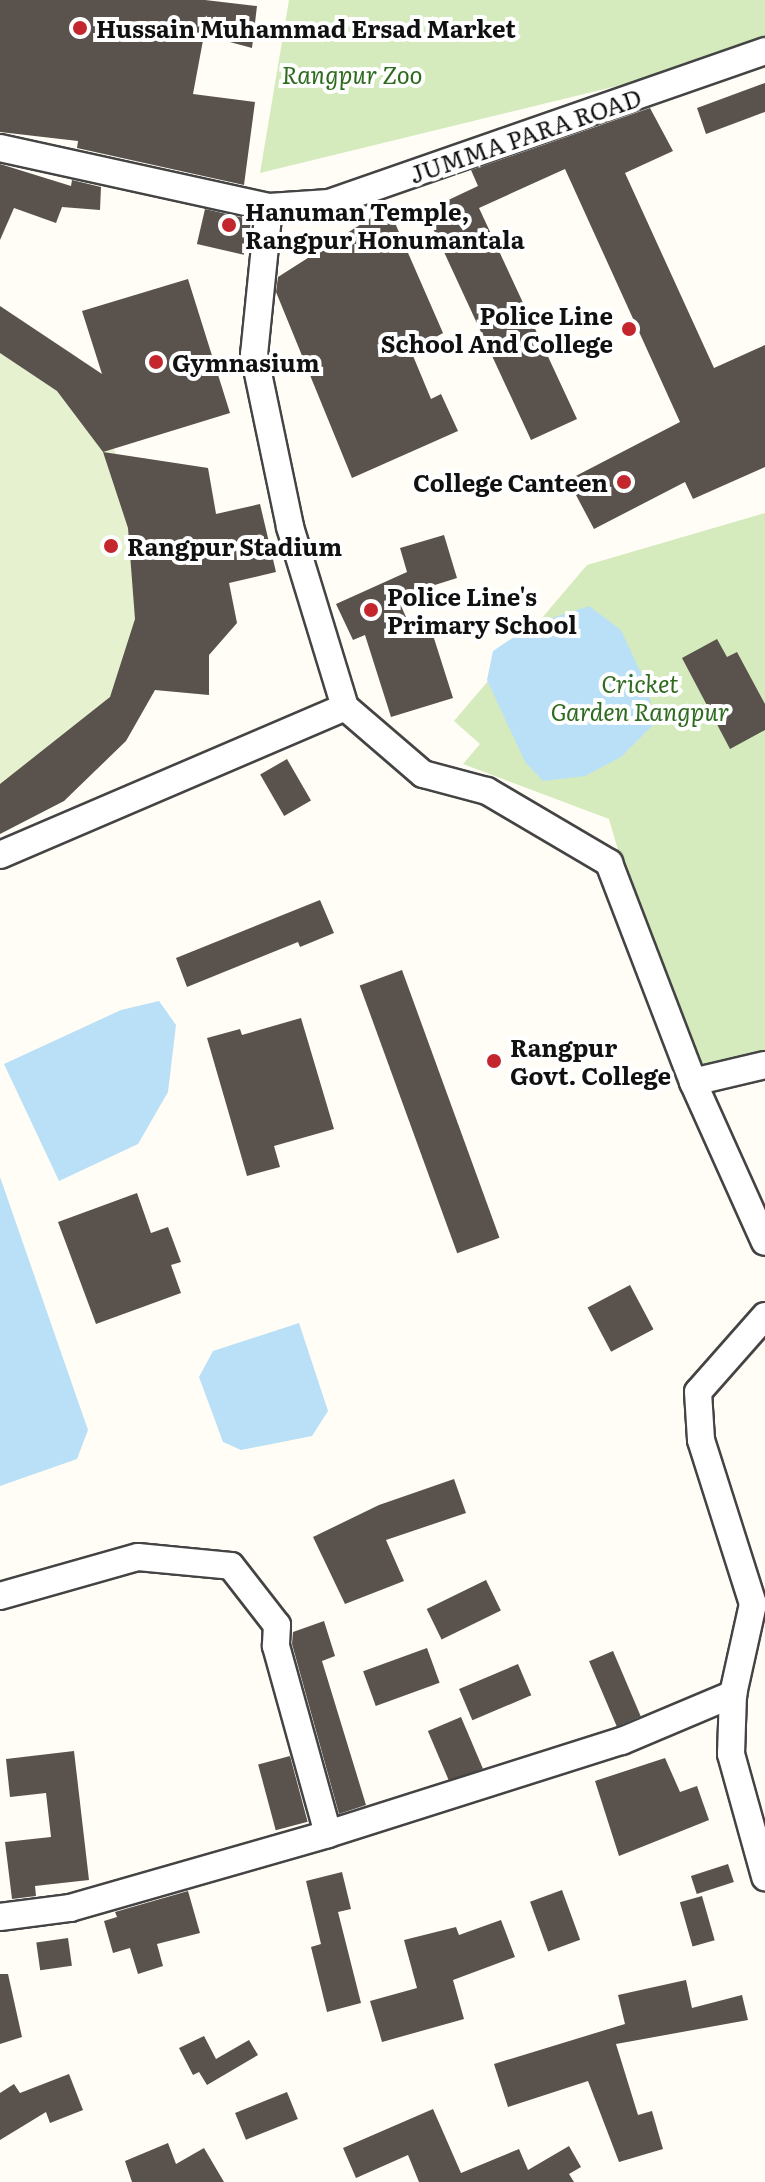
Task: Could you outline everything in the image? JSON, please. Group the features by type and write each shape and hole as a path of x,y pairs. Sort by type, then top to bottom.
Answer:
{"street":[{"name":"JUMMA PARA ROAD","path":"0,148 269,207 329,203 765,51"},
{"path":"269,207 254,354 290,527 345,707 423,774 487,791 609,863 693,1082 765,1242"},
{"path":"0,855 345,707"},
{"path":"693,1082 765,1065"},
{"path":"765,1316 698,1392 701,1440 759,1602 733,1694 731,1754 765,1877"},
{"path":"0,1596 138,1557 231,1566 277,1625 276,1646 328,1834"},
{"path":"0,1917 70,1908 328,1834 622,1741 733,1694"}],"green space":[{"name":"Rangpur Zoo","path":"289,0 765,0 765,50 260,173"},
{"name":"Rangpur Stadium","path":"0,307 77,357 116,454 208,468 237,623 209,655 209,695 155,690 125,741 64,801 0,834"},
{"name":"Cricket Garden Rangpur","path":"765,513 765,1074 690,1096 609,819 463,764 480,744 454,721 587,565"}],"water":[{"path":"589,606 621,630 648,688 654,724 621,757 585,776 543,781 525,762 487,680 493,651 533,624"},
{"path":"159,1001 176,1025 168,1092 138,1144 59,1181 4,1064 121,1010"},
{"path":"0,1177 88,1430 77,1459 0,1486"},
{"path":"299,1323 328,1411 312,1436 241,1450 223,1442 199,1377 213,1351"}],"building":[{"path":"0,0 205,0 257,6 252,48 204,35 193,94 255,102 244,185 77,148 78,141 0,132"},
{"path":"765,83 765,112 706,134 697,108"},
{"path":"650,108 673,151 625,173 714,368 765,345 765,467 693,499 685,482 594,529 568,480 680,422 565,169 479,208 577,419 531,440 425,211 478,186 471,170"},
{"path":"0,164 71,186 72,180 101,187 100,210 62,207 56,223 14,208 0,240"},
{"path":"388,207 443,333 411,351 431,399 441,394 458,431 352,478 276,292 278,277"},
{"name":"Hanuman Temple, Rangpur Honumantala","path":"205,209 252,220 244,255 197,244"},
{"name":"Gymnasium","path":"188,279 230,413 103,452 57,391 0,353 0,306 102,374 82,311"},
{"path":"103,452 208,468 216,514 260,504 276,572 229,583 237,623 209,655 209,695 155,690 126,741 64,801 0,834 0,784 110,697 135,619 128,528"},
{"path":"444,535 457,578 397,597 415,637 432,632 453,698 391,717 365,635 353,640 336,604 407,572 400,548"},
{"path":"717,639 727,657 737,652 765,704 765,730 730,749 682,658"},
{"path":"287,759 311,801 284,816 260,774"},
{"path":"320,900 334,933 300,947 298,942 187,987 176,958"},
{"path":"402,970 499,1238 457,1253 360,985"},
{"path":"301,1018 334,1129 274,1146 280,1167 247,1176 207,1038 240,1029 242,1035"},
{"path":"137,1193 151,1233 168,1227 181,1262 171,1265 181,1293 96,1324 58,1222"},
{"path":"630,1285 653,1329 611,1352 588,1308"},
{"path":"454,1479 466,1513 386,1540 404,1581 345,1604 313,1537 379,1505"},
{"path":"486,1580 501,1611 442,1639 427,1609"},
{"path":"324,1621 335,1656 322,1661 366,1805 339,1814 292,1644 293,1632"},
{"path":"427,1648 440,1683 376,1706 363,1671"},
{"path":"613,1651 641,1716 617,1727 589,1661"},
{"path":"518,1664 531,1695 472,1720 459,1689"},
{"path":"461,1717 483,1769 450,1783 428,1731"},
{"path":"74,1751 89,1880 35,1886 36,1896 12,1899 5,1842 51,1837 46,1793 10,1797 6,1759"},
{"path":"290,1756 308,1822 276,1830 258,1765"},
{"path":"665,1758 680,1792 697,1786 709,1820 619,1856 595,1781"},
{"path":"728,1864 734,1882 697,1894 691,1876"},
{"path":"342,1872 351,1909 338,1912 361,2003 327,2012 311,1947 321,1944 306,1881"},
{"path":"562,1890 580,1940 548,1951 530,1902"},
{"path":"188,1891 200,1933 157,1944 163,1966 138,1974 130,1948 113,1953 104,1921 117,1917 115,1912"},
{"path":"702,1896 715,1940 693,1947 680,1902"},
{"path":"501,1920 515,1957 453,1980 464,2019 382,2042 370,2001 417,1988 404,1940 456,1927 459,1935"},
{"path":"68,1938 72,1966 40,1970 36,1942"},
{"path":"0,1974 8,1974 22,2037 0,2044"},
{"path":"686,1980 692,2008 742,1995 748,2020 616,2044 638,2115 652,2111 663,2149 619,2162 588,2081 508,2107 494,2064 625,2024 618,1995"},
{"path":"204,2036 216,2059 249,2040 258,2055 207,2085 199,2072 193,2075 179,2048"},
{"path":"69,2074 83,2110 50,2123 46,2112 0,2140 0,2093 14,2084 20,2093"},
{"path":"287,2092 298,2119 246,2140 235,2113"},
{"path":"433,2109 461,2173 519,2149 528,2170 569,2146 581,2167 569,2174 574,2182 419,2182 408,2155 356,2178 343,2148"},
{"path":"168,2143 176,2164 204,2148 224,2182 132,2182 125,2161"}],"place":[{"name":"Hussain Muhammad Ersad Market","path":"80,28"},
{"name":"Hanuman Temple, Rangpur Honumantala","path":"229,225"},
{"name":"Police Line School And College","path":"629,329"},
{"name":"Gymnasium","path":"156,362"},
{"name":"College Canteen","path":"624,482"},
{"name":"Rangpur Stadium","path":"111,546"},
{"name":"Police Line's Primary School","path":"371,610"},
{"name":"Rangpur Govt. College","path":"494,1061"}]}
